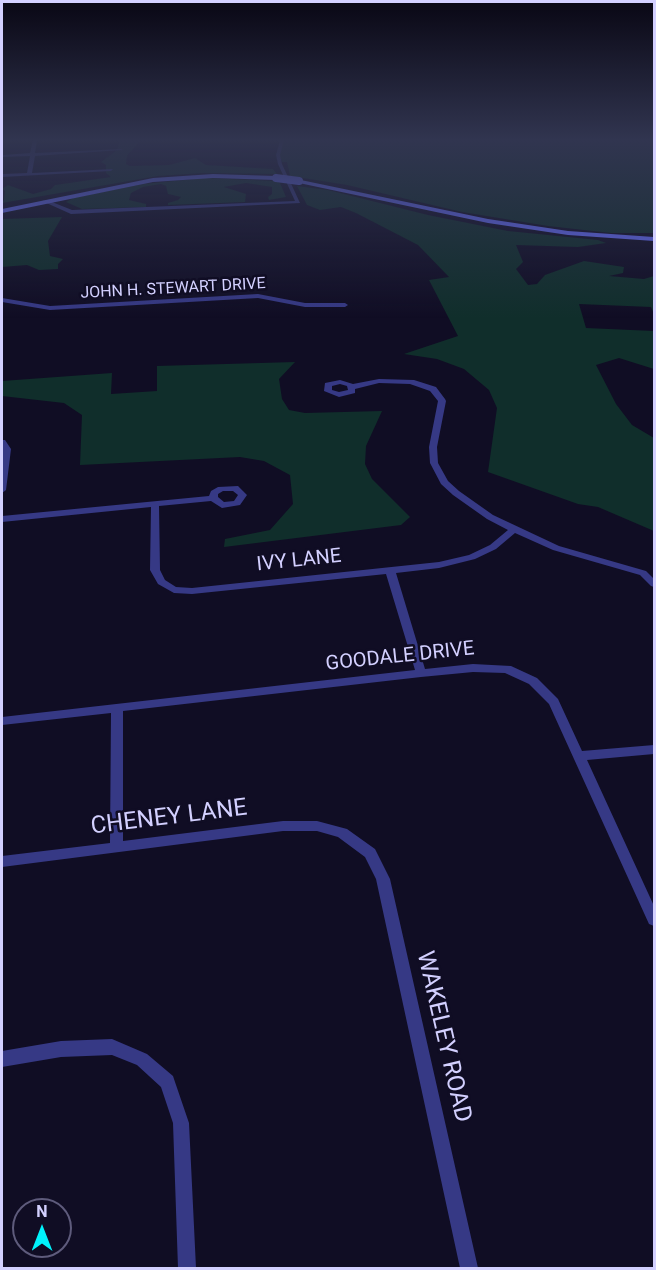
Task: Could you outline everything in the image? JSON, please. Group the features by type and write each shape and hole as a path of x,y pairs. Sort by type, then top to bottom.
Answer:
{"main road":[{"path":"2,210 53,199"},
{"path":"385,199 488,221 568,232 654,239"}],"street":[{"path":"45,201 71,212 298,202 297,199"},
{"name":"JOHN H. STEWART DRIVE","path":"2,300 50,308 258,296 305,305 345,305"},
{"path":"352,387 411,382 433,389 442,402 433,447 434,463 444,482 490,517 514,529 556,548 643,573 654,584"},
{"path":"2,442 7,449 2,490"},
{"path":"2,519 213,498"},
{"name":"IVY LANE","path":"155,504 155,570 161,582 174,590 192,591 439,565 472,557 493,547 514,529"},
{"path":"390,569 421,673"},
{"name":"GOODALE DRIVE","path":"2,721 421,673 473,668 507,669 533,681 554,702 654,920"},
{"path":"116,848 117,708"},
{"path":"580,756 654,749"},
{"name":"CHENEY LANE","path":"2,862 283,826 317,826 342,833"},
{"name":"WAKELEY ROAD","path":"342,833 370,853 383,879 469,1269"},
{"path":"2,1059 61,1049 112,1047 142,1059 167,1082 181,1123 187,1269"}],"green space":[{"path":"4,199 24,199 2,203"},
{"path":"71,199 129,199 146,204 146,207 82,209 66,202"},
{"path":"245,199 245,202 168,205 178,200"},
{"path":"304,199 365,199 508,231 598,240 606,243 578,247 516,245 523,262 516,269 528,285 537,284 545,275 584,261 624,267 623,273 609,276 644,279 654,276 654,314 651,307 579,304 586,328 654,331 654,369 619,358 596,365 616,404 632,425 654,438 654,531 598,507 578,504 488,472 497,408 489,390 464,369 437,359 404,354 458,336 429,280 449,277 418,245 356,213 341,207 320,210 307,205"},
{"path":"408,199 654,199 654,233 611,233 548,226 462,212"},
{"path":"62,217 48,241 50,256 63,259 58,264 58,269 39,270 27,265 2,267 2,219"},
{"path":"295,362 279,379 282,399 289,410 305,413 382,411 366,446 365,464 372,479 410,517 401,525 224,547 225,539 270,530 293,504 290,475 264,461 240,457 80,465 82,415 64,403 2,396 2,381 112,373 111,394 157,391 157,366"}]}
